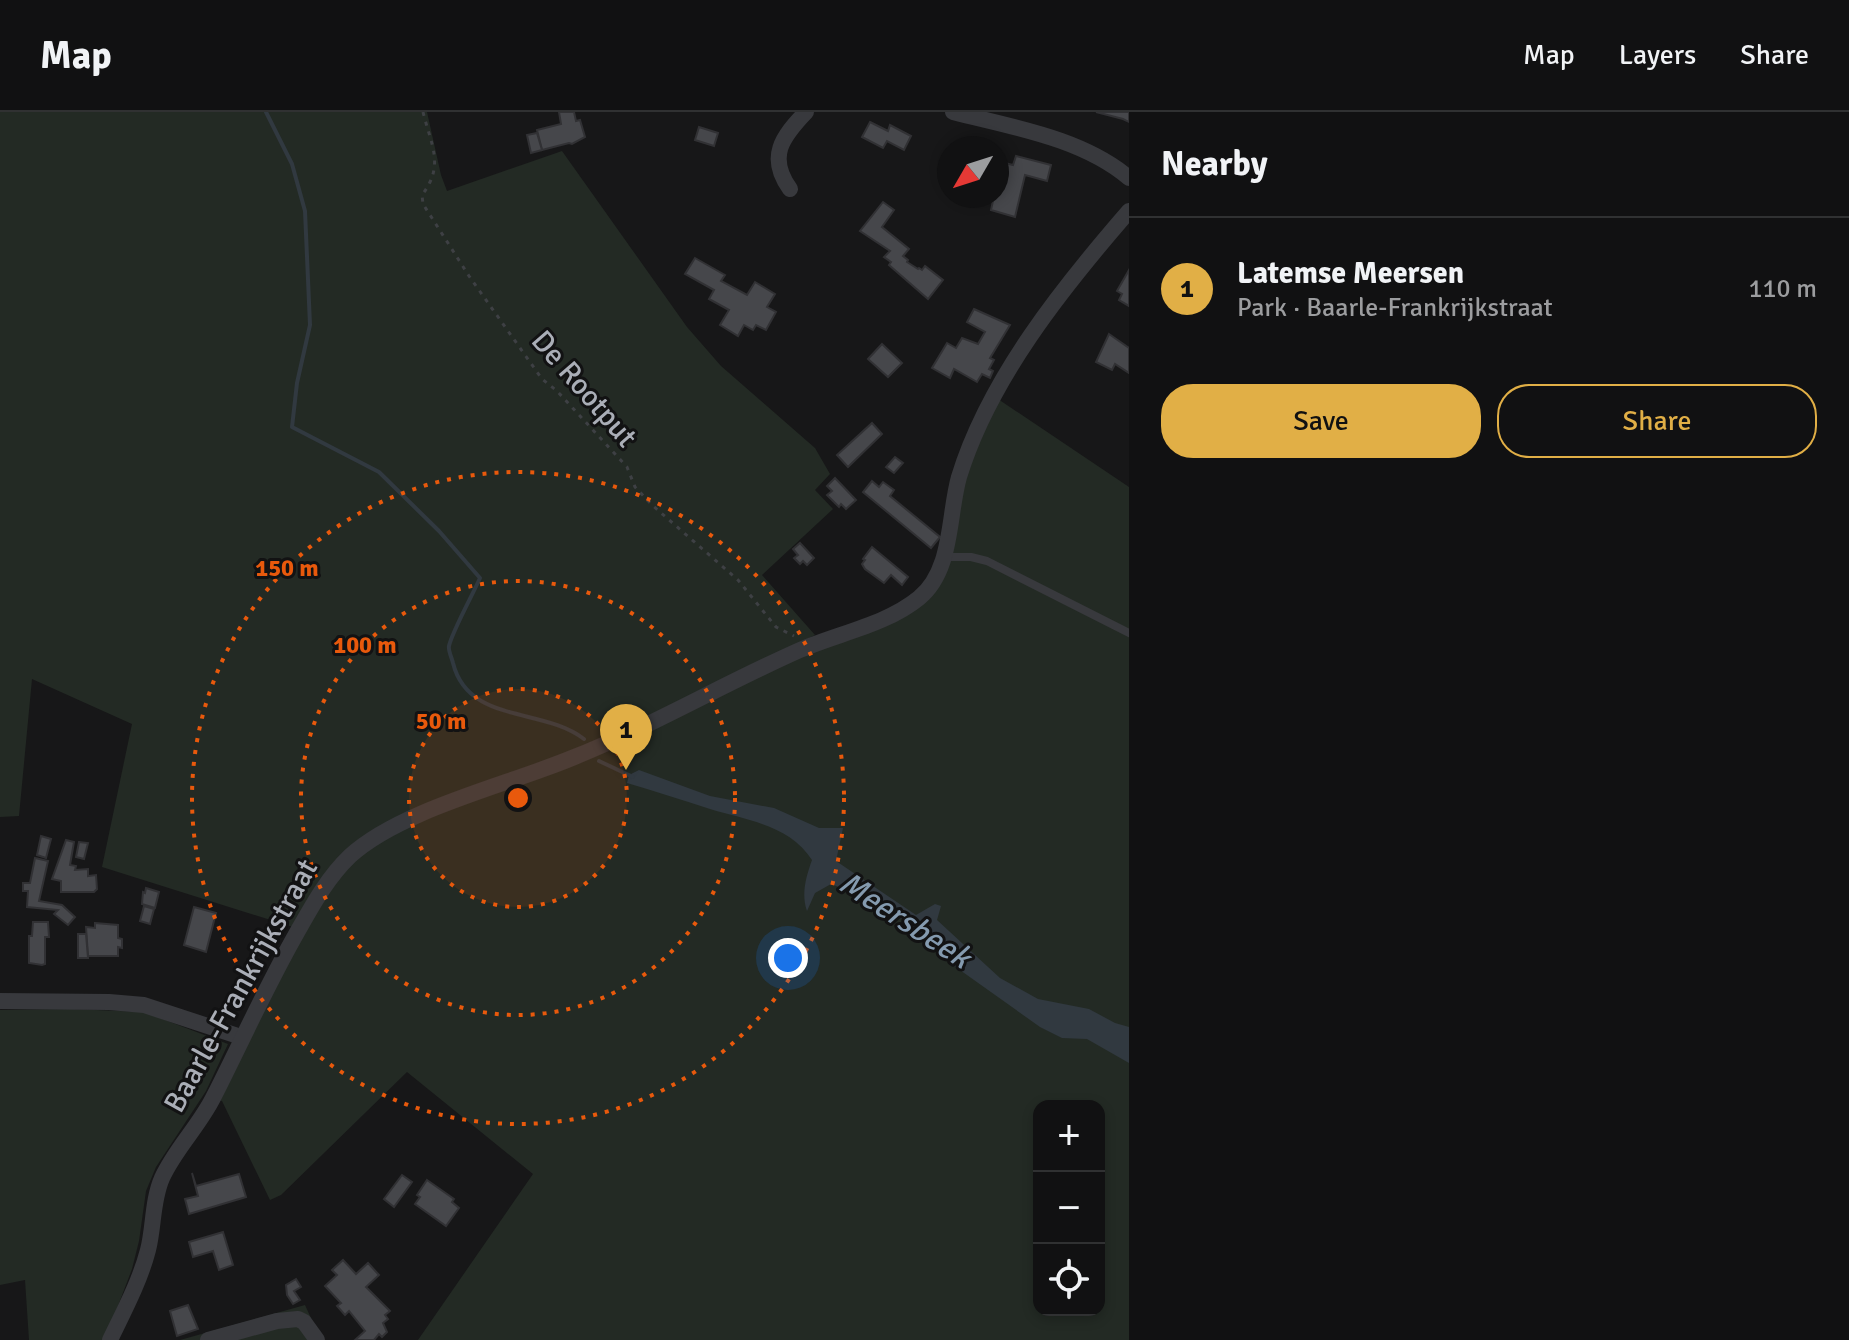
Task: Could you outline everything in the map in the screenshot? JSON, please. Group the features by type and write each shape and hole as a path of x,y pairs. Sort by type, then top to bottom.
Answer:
{"street":[{"path":"790,189 781,177 778,165 780,149 786,135 806,112"},
{"path":"953,112 1079,149 1129,178"},
{"name":"Baarle-Frankrijkstraat","path":"110,1340 141,1272 161,1180 213,1099 241,1037 313,904 337,869 364,844 414,818 592,750 804,648 878,621 912,603 931,584 944,557 959,479 995,397 1051,305 1129,211"},
{"path":"0,1001 144,1005 241,1037"},
{"path":"208,1340 288,1319 304,1322 317,1340"}],"lane":[{"path":"944,557 971,557 987,561 1129,633"}],"path":[{"name":"De Rootput","path":"423,112 436,162 433,180 422,195 423,204 469,276 542,379 557,391 627,467 635,487 652,505 718,561 738,580 776,627 794,636 804,648"}],"shaded area":[{"path":"0,112 427,112 447,191 562,151 687,327 721,366 815,448 830,474 815,490 833,509 762,575 815,635 801,642 878,621 931,584 954,500 995,397 1129,487 1129,1340 418,1340 533,1174 407,1072 281,1195 270,1200 222,1101 213,1099 299,929 102,867 132,724 32,679 19,816 0,817"},
{"path":"0,1010 144,1012 228,1044 206,1091 156,1167 146,1191 132,1269 105,1340 29,1340 25,1280 0,1285"},
{"path":"305,1305 321,1340 180,1340"}],"water":[{"path":"639,770 710,796 774,808 819,828 843,828 836,861 916,915 935,904 941,906 937,920 1000,978 1038,999 1089,1009 1129,1027 1129,1063 1087,1039 1062,1038 1040,1027 943,958 908,923 869,899 831,884 815,893 807,911 804,892 812,860 803,848 780,831 627,783 629,775"}],"building":[{"path":"559,112 574,112 585,137 572,144 542,150 537,130 561,124"},
{"path":"1096,112 1129,112 1129,122 1123,119"},
{"path":"870,122 888,131 890,125 911,136 904,150 887,141 883,148 862,137"},
{"path":"699,127 718,133 714,146 695,140"},
{"path":"537,133 542,150 531,153 527,135"},
{"path":"1016,156 1051,165 1047,181 1025,175 1015,217 991,210 1009,208 1009,164 1013,165"},
{"path":"883,202 894,210 882,227 909,249 903,256 907,262 922,270 925,266 943,280 928,299 889,265 891,262 884,257 890,251 860,231"},
{"path":"695,258 725,275 721,281 747,295 755,282 775,294 767,307 776,312 766,330 756,325 753,330 744,325 738,336 720,325 729,310 709,299 714,290 685,274"},
{"path":"1129,270 1129,306 1119,300 1122,294 1117,291"},
{"path":"974,309 1010,325 990,358 994,360 989,369 993,371 990,378 982,374 977,382 954,369 950,378 932,368 947,343 956,348 962,338 978,344 985,332 967,322"},
{"path":"1109,334 1129,348 1129,373 1115,364 1112,370 1096,362"},
{"path":"882,344 902,363 888,377 868,359"},
{"path":"872,423 882,434 848,467 837,455"},
{"path":"895,457 903,463 894,473 886,467"},
{"path":"835,478 856,500 846,509 841,504 839,507 827,495 832,491 827,486"},
{"path":"872,481 879,487 883,482 894,490 890,496 940,537 931,548 863,492"},
{"path":"800,543 814,558 807,565 803,561 800,564 794,558 798,555 793,549"},
{"path":"872,547 908,577 902,585 891,575 884,583 865,569 863,559"},
{"path":"41,836 51,839 46,858 37,855"},
{"path":"66,840 74,842 70,865 76,866 75,870 88,869 88,876 96,875 97,889 94,892 61,892 61,881 52,879"},
{"path":"79,842 88,843 84,859 76,857"},
{"path":"35,858 48,861 39,901 62,905 75,917 68,925 54,914 58,910 27,907 28,891 23,891 23,883 30,883"},
{"path":"146,888 159,892 155,908 142,904"},
{"path":"144,906 154,909 150,924 140,921"},
{"path":"194,907 216,913 206,952 184,945"},
{"path":"33,922 48,922 49,937 45,937 45,964 42,965 29,963 29,936 32,936"},
{"path":"95,923 118,925 122,948 118,947 118,956 88,956 86,927 95,928"},
{"path":"78,934 86,934 88,958 78,958"},
{"path":"192,1173 196,1186 239,1174 246,1197 189,1214 185,1199 198,1196"},
{"path":"402,1175 412,1182 394,1207 384,1199"},
{"path":"427,1180 454,1199 452,1202 459,1208 446,1226 415,1204"},
{"path":"223,1232 233,1265 219,1270 213,1251 193,1257 189,1242"},
{"path":"343,1260 356,1274 368,1263 379,1275 366,1287 390,1311 385,1315 388,1319 383,1323 387,1332 382,1337 379,1334 374,1340 355,1340 365,1331 349,1311 345,1315 337,1306 341,1303 325,1286 337,1275 332,1270"},
{"path":"296,1279 301,1287 294,1291 300,1300 293,1304 287,1295 286,1285"},
{"path":"188,1305 198,1329 177,1336 170,1311"}],"waterway":[{"name":"Meersbeek","path":"266,112 292,164 305,211 310,325 297,383 292,427 379,472 439,531 480,578 449,646 461,682 474,696 509,712 567,729 584,739"},
{"name":"Meersbeek","path":"599,761 633,777"}],"place":[{"name":"Latemse Meersen","path":"626,770"}]}
